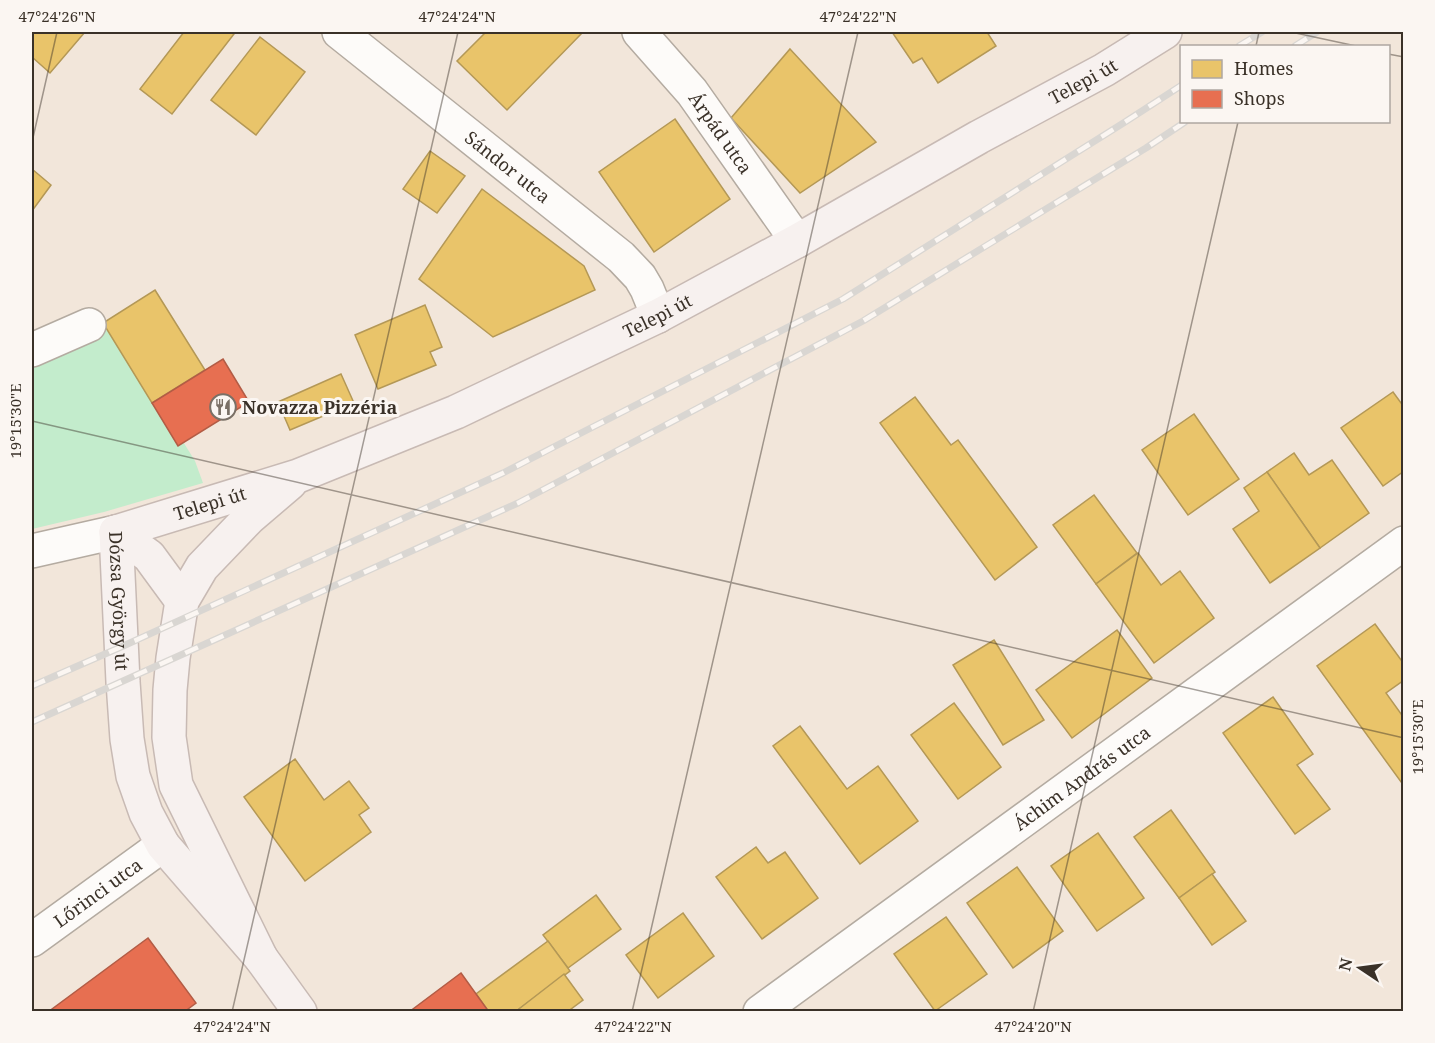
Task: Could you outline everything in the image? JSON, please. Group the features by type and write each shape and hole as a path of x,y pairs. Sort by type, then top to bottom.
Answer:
{"main road":[{"name":"Telepi út","path":"116,532 298,476 456,412 658,316 1104,70 1165,32"},
{"path":"182,601 202,567 249,518 298,476"},
{"name":"Dózsa György út","path":"116,532 149,556 182,601 170,690 169,737 176,785 261,958"},
{"name":"Dózsa György út","path":"116,532 127,739 134,776 146,813 163,845 261,958 300,1011"}],"street":[{"name":"Sándor utca","path":"339,32 621,257 640,277 658,316"},
{"name":"Árpád utca","path":"639,32 692,92 797,241"},
{"path":"32,350 89,325"},
{"path":"32,551 116,532"},
{"name":"Áchim András utca","path":"760,1011 1404,543"},
{"name":"Lőrinci utca","path":"32,940 163,845"}],"green space":[{"path":"112,327 195,461 203,483 104,512 32,529 32,362"}],"building: Homes":[{"path":"32,32 85,32 50,73 32,57"},
{"path":"184,32 230,32 234,34 172,114 140,89"},
{"path":"486,32 583,32 507,110 457,61"},
{"path":"892,32 987,32 996,46 938,83 922,58 913,63"},
{"path":"260,37 305,72 256,135 211,100"},
{"path":"790,49 876,142 800,193 731,118"},
{"path":"675,119 730,199 654,252 599,172"},
{"path":"430,151 465,176 437,213 403,189"},
{"path":"32,169 51,185 32,211"},
{"path":"482,189 584,266 595,290 493,337 419,279"},
{"path":"155,290 205,370 152,403 103,323"},
{"path":"425,305 442,347 430,352 436,365 378,389 355,335"},
{"path":"341,374 354,403 290,430 278,402"},
{"path":"1393,392 1404,407 1404,471 1383,486 1341,428"},
{"path":"915,397 951,445 958,440 1037,547 995,580 880,423"},
{"path":"1194,414 1239,479 1188,515 1142,450"},
{"path":"1294,453 1309,475 1332,460 1369,513 1320,548 1267,472"},
{"path":"1267,472 1320,548 1270,583 1233,529 1259,511 1244,488"},
{"path":"1094,495 1137,553 1096,584 1053,525"},
{"path":"1138,553 1161,585 1180,571 1214,618 1154,663 1096,584"},
{"path":"1375,624 1404,664 1404,680 1386,693 1404,718 1404,786 1317,666"},
{"path":"1117,630 1152,678 1072,738 1036,690"},
{"path":"994,640 1044,720 1003,745 953,665"},
{"path":"1273,697 1313,754 1297,765 1330,809 1295,834 1223,733"},
{"path":"954,703 1001,767 958,799 911,735"},
{"path":"800,726 847,789 878,766 918,821 860,864 773,746"},
{"path":"295,759 324,800 349,781 369,808 359,815 371,832 305,881 244,797"},
{"path":"1171,810 1215,872 1179,898 1134,837"},
{"path":"1098,833 1144,898 1097,931 1051,866"},
{"path":"756,847 768,863 785,852 818,898 762,939 716,877"},
{"path":"1017,867 1063,931 1013,968 967,903"},
{"path":"1212,874 1246,921 1212,945 1179,898"},
{"path":"596,895 621,929 568,968 543,935"},
{"path":"683,913 714,956 658,998 626,955"},
{"path":"946,917 987,974 935,1011 894,954"},
{"path":"548,941 570,971 515,1012 489,1012 476,994"},
{"path":"564,974 583,1000 567,1012 515,1012"}],"building: Shops":[{"path":"223,359 249,402 178,446 152,403"},
{"path":"148,938 196,1003 184,1012 48,1012"},
{"path":"461,973 489,1012 409,1012"}],"railway":[{"path":"1241,45 1262,32"},
{"path":"1297,45 1317,32"},
{"path":"32,686 503,473 843,299 1180,86"},
{"path":"32,722 518,503 863,321 1184,123"}],"place":[{"name":"Novazza Pizzéria","path":"223,407"}]}
